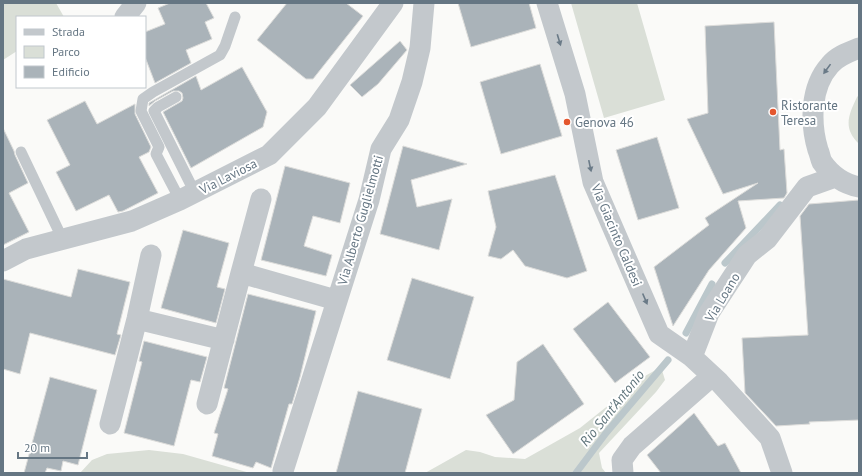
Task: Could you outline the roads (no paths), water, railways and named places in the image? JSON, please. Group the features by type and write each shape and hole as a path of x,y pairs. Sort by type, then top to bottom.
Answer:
{"street":[{"path":"126,16 136,3"},
{"name":"Via Alberto Guglielmotti","path":"283,471 336,300 369,200 381,149 399,120 412,82 420,48 424,3"},
{"name":"Via Giacinto Caldesi","path":"548,3 576,94 593,182 660,334 692,357"},
{"name":"Via Laviosa","path":"3,261 26,249 132,221 188,196 269,155 317,107 384,6"},
{"path":"859,48 844,54 830,64 821,78 815,96 814,116 815,139 822,161 835,177 859,188"},
{"name":"Via Loano","path":"692,357 709,313 747,255 767,239 807,187 835,177"},
{"path":"207,404 261,199"},
{"path":"110,424 137,319 151,255"},
{"name":"Via Alberto Guglielmotti","path":"241,273 336,300"},
{"path":"137,319 224,340"},
{"path":"692,357 712,376 770,438 782,473"},
{"path":"623,473 622,460 632,446 712,376"}],"lane":[{"path":"188,196 156,154 158,147 141,111 143,100 153,92 220,55 225,46 235,17"},
{"path":"176,97 158,107 154,111 188,196"},
{"path":"21,152 63,240"}],"waterway":[{"name":"Rio Sant'Antonio","path":"725,263 780,205"},
{"name":"Rio Sant'Antonio","path":"686,333 712,284"},
{"name":"Rio Sant'Antonio","path":"576,473 606,433 668,360"}],"place":[{"name":"Ristorante Teresa","path":"773,112"},
{"name":"Genova 46","path":"567,122"}]}
